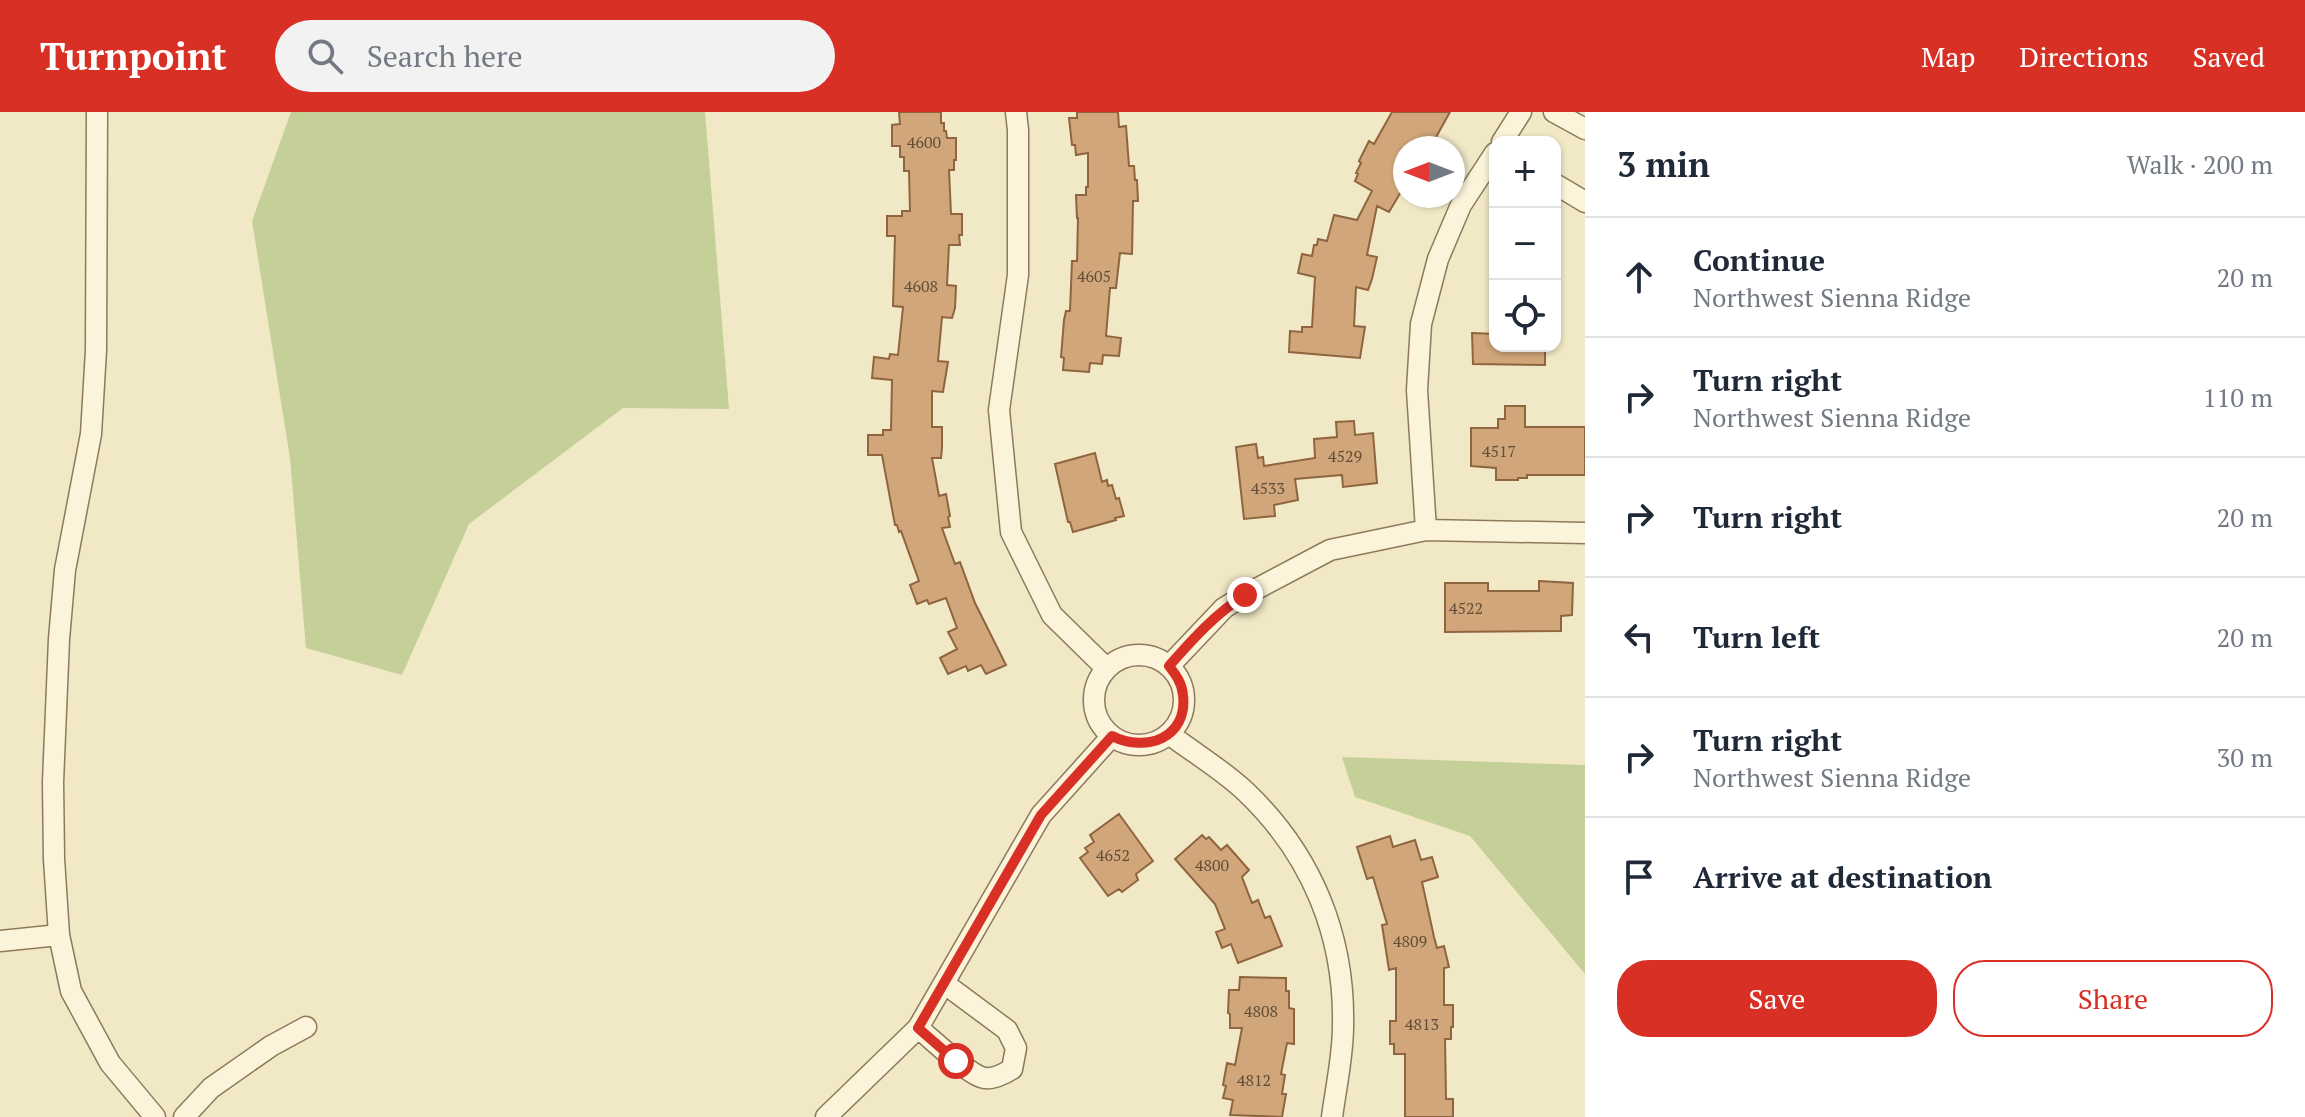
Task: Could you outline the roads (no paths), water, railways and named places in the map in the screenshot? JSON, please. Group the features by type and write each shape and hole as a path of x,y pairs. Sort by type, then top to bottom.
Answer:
{"street":[{"path":"97,112 96,350 91,434 65,570 59,639 53,797 54,859 59,935 71,991 110,1063 155,1117"},
{"path":"1016,112 1018,275 999,410 1011,532 1052,615 1106,668"},
{"path":"1506,136 1521,112"},
{"path":"1554,112 1585,129"},
{"path":"1426,530 1417,390 1421,324 1438,259 1461,205 1489,162"},
{"path":"1561,188 1585,202"},
{"path":"1169,666 1224,608 1330,550 1426,530 1585,533"},
{"path":"1132,655 1147,655 1169,666 1180,681 1183,695 1183,709 1178,723 1169,734 1156,742 1141,745 1126,743 1112,736 1101,725 1095,711 1094,696 1106,668 1118,659 1132,655"},
{"path":"1169,734 1244,790 1278,825 1308,870 1334,935 1342,984 1343,1029 1332,1117"},
{"path":"826,1117 918,1028 1041,815 1112,736"},
{"path":"0,941 59,935"},
{"path":"918,1028 956,1061 982,1078 998,1076 1012,1069 1016,1048 1007,1030 945,984"},
{"path":"184,1117 211,1088 271,1046 306,1027"}]}
